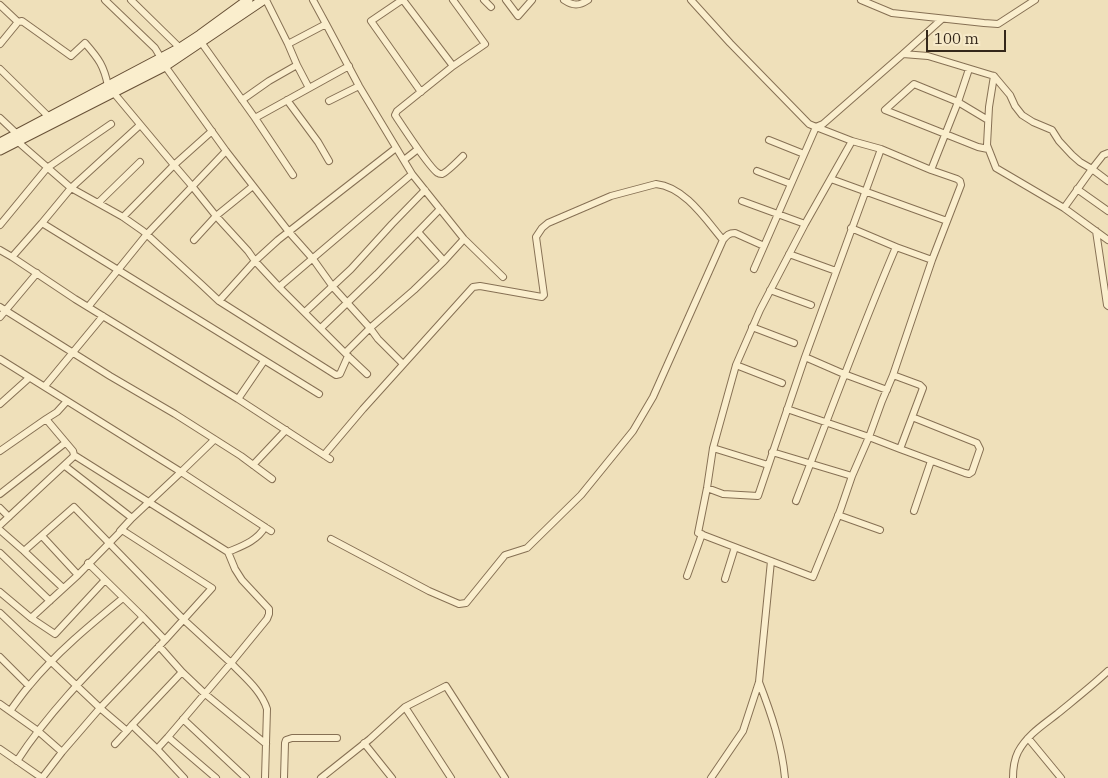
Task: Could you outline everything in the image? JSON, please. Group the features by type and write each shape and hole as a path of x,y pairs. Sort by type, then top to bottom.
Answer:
{"main road":[{"path":"163,62 248,0"},
{"path":"0,143 17,138 201,42 265,0"},
{"path":"0,150 48,117 111,89"}],"street":[{"path":"105,0 155,48 226,151 289,232 313,259 332,286 378,339 403,364"},
{"path":"131,0 180,48"},
{"path":"265,0 309,88"},
{"path":"313,0 359,86 412,174 464,239 503,276"},
{"path":"421,92 371,21 402,0 453,66"},
{"path":"453,0 485,44 453,66 397,111 395,115 418,149 438,173 445,172 463,156"},
{"path":"484,0 491,7"},
{"path":"506,0 518,16 532,0"},
{"path":"564,0 574,5 580,5 588,0"},
{"path":"691,0 809,124 852,141 881,149 957,179 961,185 932,260 893,375 813,577 698,533 713,448 736,365 770,290 852,141"},
{"path":"861,0 892,13 998,24 1035,0"},
{"path":"0,5 18,22"},
{"path":"754,269 816,127 822,124 942,19"},
{"path":"0,44 18,22 22,21 71,56 85,43 98,58 106,72 111,89 216,216 279,287 367,374"},
{"path":"288,44 326,24"},
{"path":"201,42 293,175"},
{"path":"903,54 928,56 994,76 1010,95 1022,115 1052,130 1072,155 1108,181"},
{"path":"242,100 269,81 298,66"},
{"path":"255,118 349,66"},
{"path":"0,69 48,117"},
{"path":"931,170 970,69"},
{"path":"994,76 988,120 987,145 996,168 1064,208 1108,240"},
{"path":"988,120 958,102 914,84 885,110 978,147 988,149"},
{"path":"329,101 359,86"},
{"path":"287,100 318,142 329,161"},
{"path":"0,118 17,138 48,168 72,188 123,217 147,234 219,301 336,375 340,374 347,355 370,328 414,290 464,239"},
{"path":"0,225 48,168 111,124"},
{"path":"12,256 72,188 140,125"},
{"path":"123,217 174,165 212,131"},
{"path":"769,140 804,154"},
{"path":"219,301 255,261 278,240 396,148"},
{"path":"404,160 418,149"},
{"path":"707,488 722,494 758,496 805,357 881,149"},
{"path":"88,307 147,234 226,151"},
{"path":"1064,208 1103,155 1108,153"},
{"path":"98,203 140,162"},
{"path":"757,171 791,184"},
{"path":"279,287 412,174"},
{"path":"830,179 947,221"},
{"path":"0,250 327,457 363,408 473,287 480,286 542,297 544,295 536,237 538,232 548,224 612,196 662,184 689,200 723,240"},
{"path":"194,240 216,216 253,186"},
{"path":"305,312 351,270 425,190"},
{"path":"1077,190 1108,211"},
{"path":"742,200 805,224"},
{"path":"321,328 377,274 440,208"},
{"path":"42,223 264,362 319,394"},
{"path":"851,228 896,248 932,260"},
{"path":"1096,231 1108,306"},
{"path":"418,232 444,261"},
{"path":"331,539 429,591 458,604 466,604 505,555 528,548 581,495 633,431 653,397 723,240 730,233 735,233 764,246"},
{"path":"796,501 844,374 896,248"},
{"path":"789,254 836,271"},
{"path":"0,317 3,309 37,273"},
{"path":"770,290 811,305"},
{"path":"3,309 110,376 176,414 253,464 272,479"},
{"path":"45,386 103,316"},
{"path":"752,328 794,343"},
{"path":"805,357 886,390"},
{"path":"0,359 129,438 271,531"},
{"path":"238,399 264,362"},
{"path":"736,365 782,383"},
{"path":"893,375 920,385 923,388 900,450"},
{"path":"1,402 29,378"},
{"path":"0,451 57,412 67,401"},
{"path":"787,409 965,473 969,474 972,472 980,449 977,443 912,417"},
{"path":"46,419 74,454 228,552 234,569 269,609 267,619 252,638 157,748"},
{"path":"253,464 286,430"},
{"path":"32,618 132,518 214,440"},
{"path":"0,494 65,442"},
{"path":"713,448 768,465"},
{"path":"772,452 852,476"},
{"path":"0,525 65,466 74,454"},
{"path":"914,511 931,461"},
{"path":"65,466 132,518"},
{"path":"24,551 74,507 184,620 231,662 265,702 267,709 265,778"},
{"path":"0,508 9,517"},
{"path":"838,515 880,530"},
{"path":"228,552 254,540 265,527"},
{"path":"0,530 63,588"},
{"path":"0,750 42,778 100,708 212,588 122,530 109,542"},
{"path":"687,576 702,534"},
{"path":"42,536 78,574"},
{"path":"725,578 735,547"},
{"path":"0,553 50,601"},
{"path":"711,778 743,731 760,682 771,561"},
{"path":"88,563 165,640"},
{"path":"0,592 55,634 105,580"},
{"path":"10,711 51,662 123,598"},
{"path":"0,613 126,732"},
{"path":"18,761 38,731 76,686 143,617"},
{"path":"159,646 204,693 266,744"},
{"path":"0,657 29,686"},
{"path":"1013,778 1015,758 1028,738 1108,671"},
{"path":"114,744 182,672"},
{"path":"760,682 773,717 785,778"},
{"path":"321,778 405,707 446,686 505,778"},
{"path":"0,704 38,731 62,752"},
{"path":"405,707 451,778"},
{"path":"183,719 246,778"},
{"path":"132,725 157,748 184,778"},
{"path":"168,737 216,778"},
{"path":"284,778 286,740 292,738 337,738"},
{"path":"1028,738 1061,778"},
{"path":"364,743 392,778"}]}
